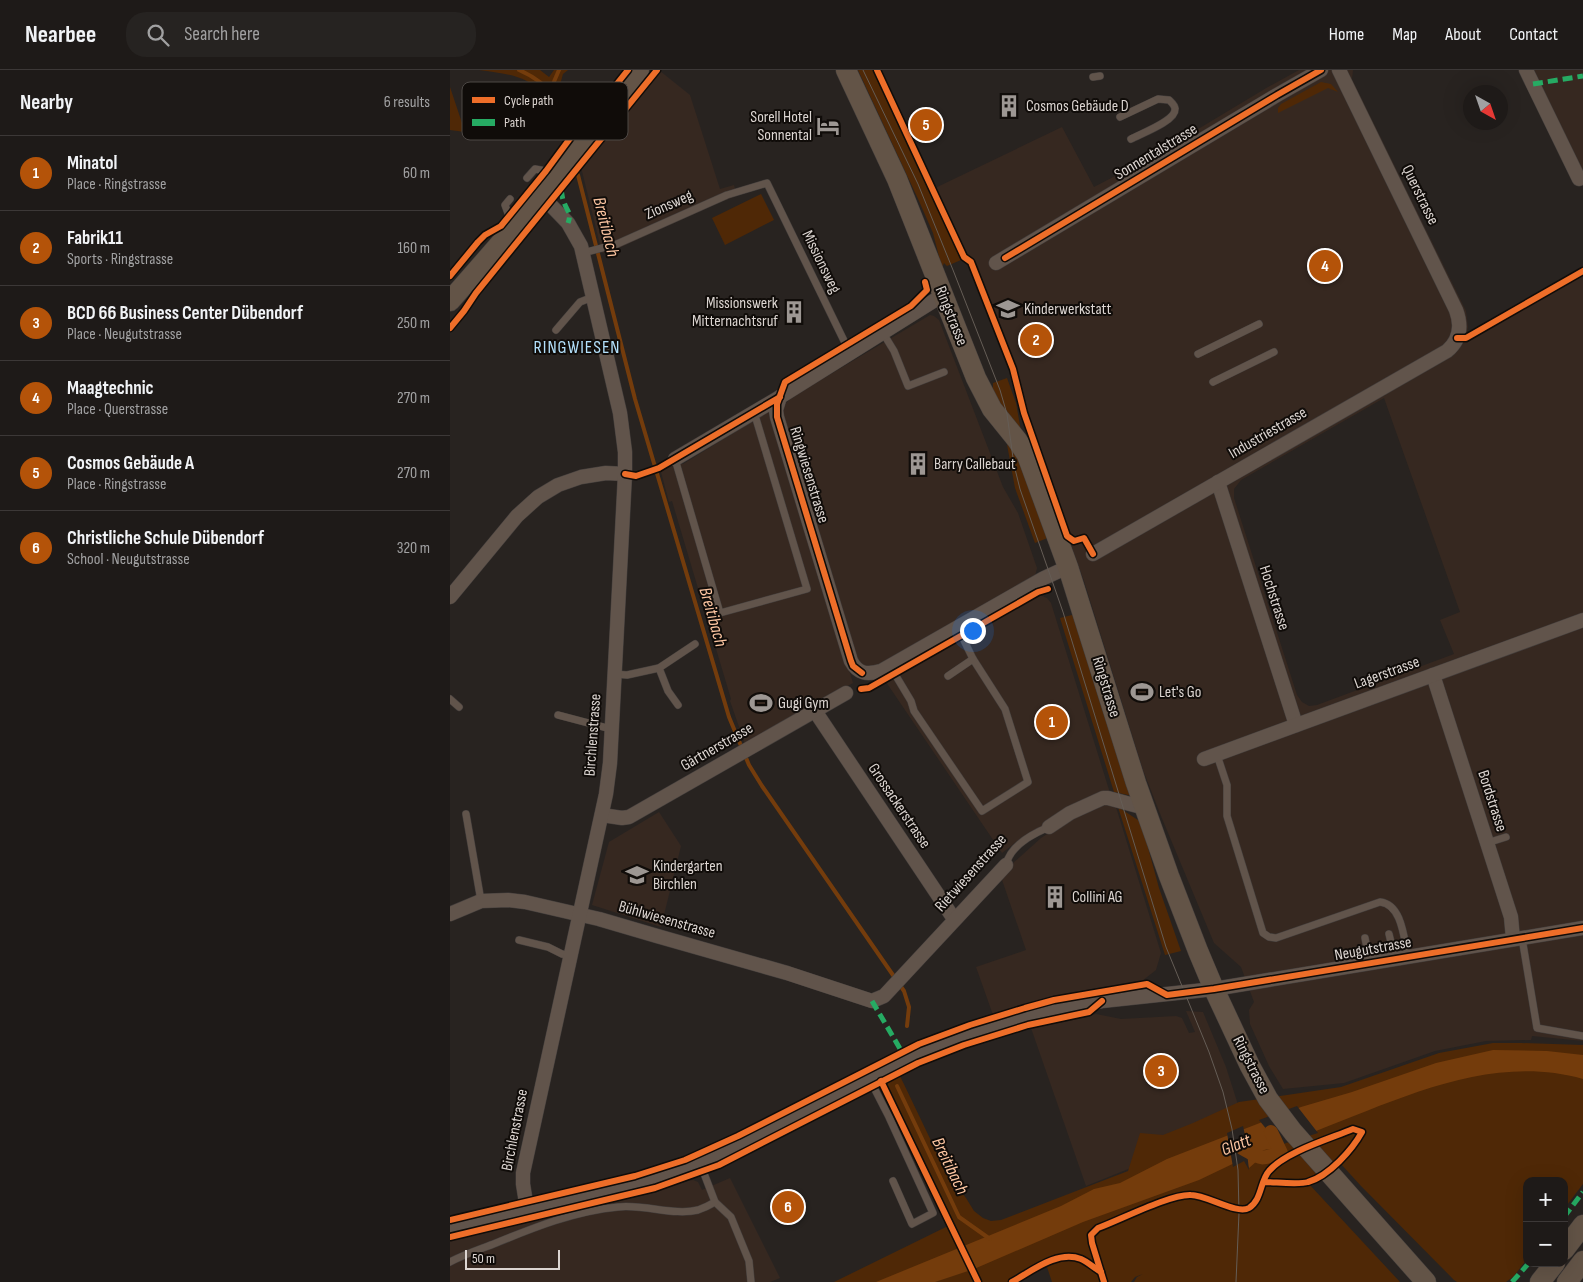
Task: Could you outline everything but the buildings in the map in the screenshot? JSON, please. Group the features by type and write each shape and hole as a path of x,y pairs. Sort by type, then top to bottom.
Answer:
{"main road":[{"path":"628,85 640,70"},
{"name":"Ringstrasse","path":"846,70 897,179 982,393 1027,455 1068,567 1145,808 1169,876 1214,989 1250,1066 1268,1099 1293,1132 1426,1279"},
{"path":"450,301 518,224 585,140"},
{"path":"1568,1245 1583,1226"},
{"path":"1567,1282 1583,1260"}],"street":[{"name":"Sonnentalstrasse","path":"996,263 1321,70"},
{"name":"Querstrasse","path":"1339,70 1456,310 1460,327 1457,338"},
{"path":"1526,70 1580,177"},
{"name":"Birchlenstrasse","path":"527,1209 523,1173 602,816 610,764 625,474 625,452 620,413 593,297 587,252 571,228 541,195"},
{"path":"675,459 780,397 943,295"},
{"name":"Industriestrasse","path":"1093,554 1447,351 1457,338"},
{"name":"Ringwiesenstrasse","path":"780,397 776,410 785,445 850,661 862,673 874,673 890,666"},
{"path":"450,597 517,516 538,497 558,485 581,477 625,474"},
{"name":"Hochstrasse","path":"1218,482 1296,725"},
{"path":"890,666 1044,578 1068,567"},
{"name":"Lagerstrasse","path":"1210,757 1583,620"},
{"name":"Bordstrasse","path":"1433,675 1518,939"},
{"name":"Gärtnerstrasse","path":"602,816 622,818 629,816 846,693"},
{"name":"Grossackerstrasse","path":"815,711 954,920"},
{"name":"Rietwiesenstrasse","path":"1049,828 1070,813 1108,798 1145,808"},
{"name":"Rietwiesenstrasse","path":"872,1001 884,996 898,982 1006,865"},
{"name":"Bühlwiesenstrasse","path":"450,914 481,901 508,900 525,902 580,915 787,973 872,1001"},
{"name":"Neugutstrasse","path":"527,1209 646,1181 700,1163 908,1058 961,1036 1031,1014 1102,1001 1214,989 1583,928"},
{"path":"450,1227 527,1209"}],"lane":[{"path":"1120,117 1158,99 1168,100 1176,110 1168,121 1131,139"},
{"path":"527,178 535,169 546,171 555,178"},
{"name":"Zionsweg","path":"587,252 606,247 727,195 767,183"},
{"name":"Missionsweg","path":"767,183 850,353"},
{"path":"510,199 505,205 509,216 518,224"},
{"path":"556,330 580,302 593,297"},
{"path":"1198,354 1260,324"},
{"path":"883,333 894,351 908,386 944,372"},
{"path":"1213,382 1274,352"},
{"path":"675,459 720,613 807,589 754,412"},
{"path":"890,666 911,701 914,711 982,811 1028,782 1005,710 984,677 958,628"},
{"path":"614,674 627,675 659,668 695,644"},
{"path":"948,676 974,659"},
{"path":"659,668 668,692 678,705"},
{"path":"450,699 460,707"},
{"path":"558,715 611,729"},
{"path":"1210,757 1226,784 1227,816 1264,933 1269,937 1276,938 1380,902 1386,903 1393,908 1398,918 1402,958"},
{"path":"466,814 481,901"},
{"name":"Rietwiesenstrasse","path":"1006,865 1010,854 1026,839 1036,832 1049,828"},
{"path":"1487,843 1506,837"},
{"path":"1389,934 1402,958"},
{"path":"1365,938 1370,963"},
{"path":"1518,939 1537,1028 1583,1036"},
{"path":"519,940 548,947 571,956"},
{"path":"869,1078 933,1213 912,1224 893,1181"},
{"path":"700,1163 716,1202 731,1218 749,1261 751,1282"},
{"path":"450,1262 538,1226 571,1216 616,1207 636,1206 688,1212 700,1210 716,1202"}],"shaded area":[{"path":"479,70 540,70 549,77 554,70 568,70 563,74 561,82 529,82 508,74"},
{"path":"858,70 875,70 961,260 947,266 944,263 942,268 933,233"},
{"path":"1299,70 1353,70 1352,79 1466,311 1468,327 1466,338 1583,271 1583,1041 1532,1036 1531,1040 1486,1041 1435,1051 1344,1083 1283,1089 1269,1066 1250,1024 1249,1010 1254,1002 1241,967 1214,943 1143,770 1084,581 1020,405 1013,375 967,259 964,257 933,189 1062,127 1094,187 1119,174 1120,176","holes":["1384,398 1460,612 1440,620 1454,654 1317,705 1309,706 1302,702 1297,695 1234,498 1234,489 1241,480"]},
{"path":"1526,70 1583,70 1583,170 1576,172"},
{"path":"660,71 690,95 720,189 734,185 737,196 619,248 602,253 581,167 603,140 628,140 628,110"},
{"path":"1321,82 1331,84 1338,92 1328,88 1278,113 1278,108 1281,104"},
{"path":"450,87 462,123 462,132 450,130"},
{"path":"761,194 774,220 725,245 712,218"},
{"path":"930,315 939,320 1003,487 1018,513 1037,568 1035,576 884,665 869,668 856,660 783,411 786,403 792,397"},
{"path":"1007,378 1016,403 1021,431 1005,413 988,385 993,388 993,383"},
{"path":"771,410 853,683 745,744 730,701 731,699 672,501 669,502 661,472 668,464 683,464"},
{"path":"1006,439 1024,466 1050,537 1035,543 1015,488"},
{"path":"1040,595 1047,598 1051,603 1110,793 1027,834 1002,853 886,682"},
{"path":"1076,614 1133,796 1114,792 1060,618"},
{"path":"1102,804 1114,804 1116,807 1161,953 1156,970 1142,981 1043,1000 993,1015 976,967 1026,950 1001,877 1012,864 1041,838 1072,818"},
{"path":"1118,807 1141,822 1159,888 1181,951 1165,955"},
{"name":"Kindergarten Birchlen","path":"659,812 681,846 661,927 592,905 609,842"},
{"path":"1186,1011 1203,1012 1226,1067 1241,1114 1188,1145 1086,1186 1031,1028 1096,1014 1121,1019 1176,1016 1182,1018 1189,1033 1195,1032"},
{"path":"1493,1043 1583,1045 1583,1184 1568,1204 1568,1177 1523,1177 1523,1264 1514,1276 1506,1282 1457,1282 1454,1280 1361,1186 1340,1163 1340,1160 1328,1171 1308,1183 1400,1282 1134,1282 1137,1277 1143,1274 1135,1277 1131,1282 1052,1282 1046,1264 1012,1282 834,1282 950,1225 888,1089 887,1082 900,1076 947,1174 974,1211 991,1221 1001,1220 1128,1171 1140,1133 1163,1135 1239,1102 1341,1087 1439,1053"},
{"path":"730,1178 780,1278 770,1282 450,1282 450,1240 639,1196 688,1181 698,1182 702,1190"}],"water":[{"name":"Glatt","path":"1493,1050 1547,1051 1583,1055 1583,1079 1549,1072 1514,1072 1446,1083 1285,1141 1274,1148 1264,1150 1258,1155 1257,1161 1249,1168 1245,1158 1199,1180 1083,1222 974,1269 935,1282 876,1282 1061,1206 1094,1189 1120,1183 1167,1159 1301,1107 1352,1092 1436,1063"}],"pier":[{"path":"1297,1106 1318,1133 1280,1146 1259,1120"},
{"path":"1243,1126 1249,1170 1244,1161 1233,1167 1227,1133"}],"waterway":[{"name":"Breitibach","path":"519,70 540,82"},
{"path":"554,82 559,70"},
{"name":"Breitibach","path":"578,175 635,399 729,717 749,765 762,786 904,991 909,1007 907,1026"},
{"name":"Breitibach","path":"897,1086 959,1217 990,1239"},
{"name":"Glatt","path":"1242,1148 1261,1157 1269,1157 1281,1153 1271,1132"}],"tram line":[{"path":"863,70 918,184 1000,390 1007,414 1014,465 1020,489 1063,612 1166,947 1209,1052 1223,1092 1232,1129 1238,1170 1239,1213 1236,1282"}],"marked path":[{"path":"1533,84 1583,76"},
{"path":"561,189 569,214 568,223"},
{"path":"872,1001 902,1052"},
{"path":"1568,1212 1583,1192"},
{"path":"1512,1282 1525,1267"}],"cycle path":[{"path":"618,82 628,70"},
{"path":"628,106 657,70"},
{"path":"877,70 964,257 971,262 1013,369 1024,413 1067,536 1074,541 1084,538 1093,554"},
{"path":"1005,258 1321,70"},
{"path":"450,276 485,235 501,226 569,140"},
{"path":"450,328 476,293 600,140"},
{"path":"1457,338 1466,338 1583,271"},
{"path":"862,673 853,666 851,661 777,417 777,404 785,382 911,306 927,290 925,282"},
{"path":"625,474 636,476 659,468 780,397"},
{"path":"861,689 869,688 1038,592 1048,589"},
{"path":"450,1220 635,1176 685,1160 738,1136 919,1044 970,1025 1054,1000 1147,984 1167,995 1214,989 1583,928"},
{"path":"450,1237 655,1188 719,1165 918,1063 964,1045 1028,1025 1089,1012 1102,1001"},
{"path":"881,1081 978,1282"},
{"path":"1104,1282 1091,1235 1098,1228 1158,1203 1182,1196 1198,1196 1237,1209 1249,1208 1259,1195 1266,1175 1276,1164 1296,1152 1353,1129 1362,1132 1339,1162 1316,1179 1299,1183 1264,1182"},
{"path":"1012,1282 1045,1263 1063,1257 1081,1259 1101,1272"}],"place":[{"name":"Cosmos Gebäude D","path":"1009,106"},
{"name":"Cosmos Gebäude A","path":"926,125"},
{"name":"Sorell Hotel Sonnental","path":"828,126"},
{"name":"Maagtechnic","path":"1325,266"},
{"name":"Kinderwerkstatt","path":"1008,309"},
{"name":"Missionswerk Mitternachtsruf","path":"794,312"},
{"name":"Fabrik11","path":"1036,340"},
{"name":"Barry Callebaut","path":"918,464"},
{"name":"Let's Go","path":"1142,692"},
{"name":"Gugi Gym","path":"761,703"},
{"name":"Minatol","path":"1052,722"},
{"name":"Kindergarten Birchlen","path":"637,875"},
{"name":"Collini AG","path":"1055,897"},
{"name":"BCD 66 Business Center Dübendorf","path":"1161,1071"},
{"name":"Christliche Schule Dübendorf","path":"788,1207"}],"district":[{"name":"RINGWIESEN","path":"577,347"}]}
